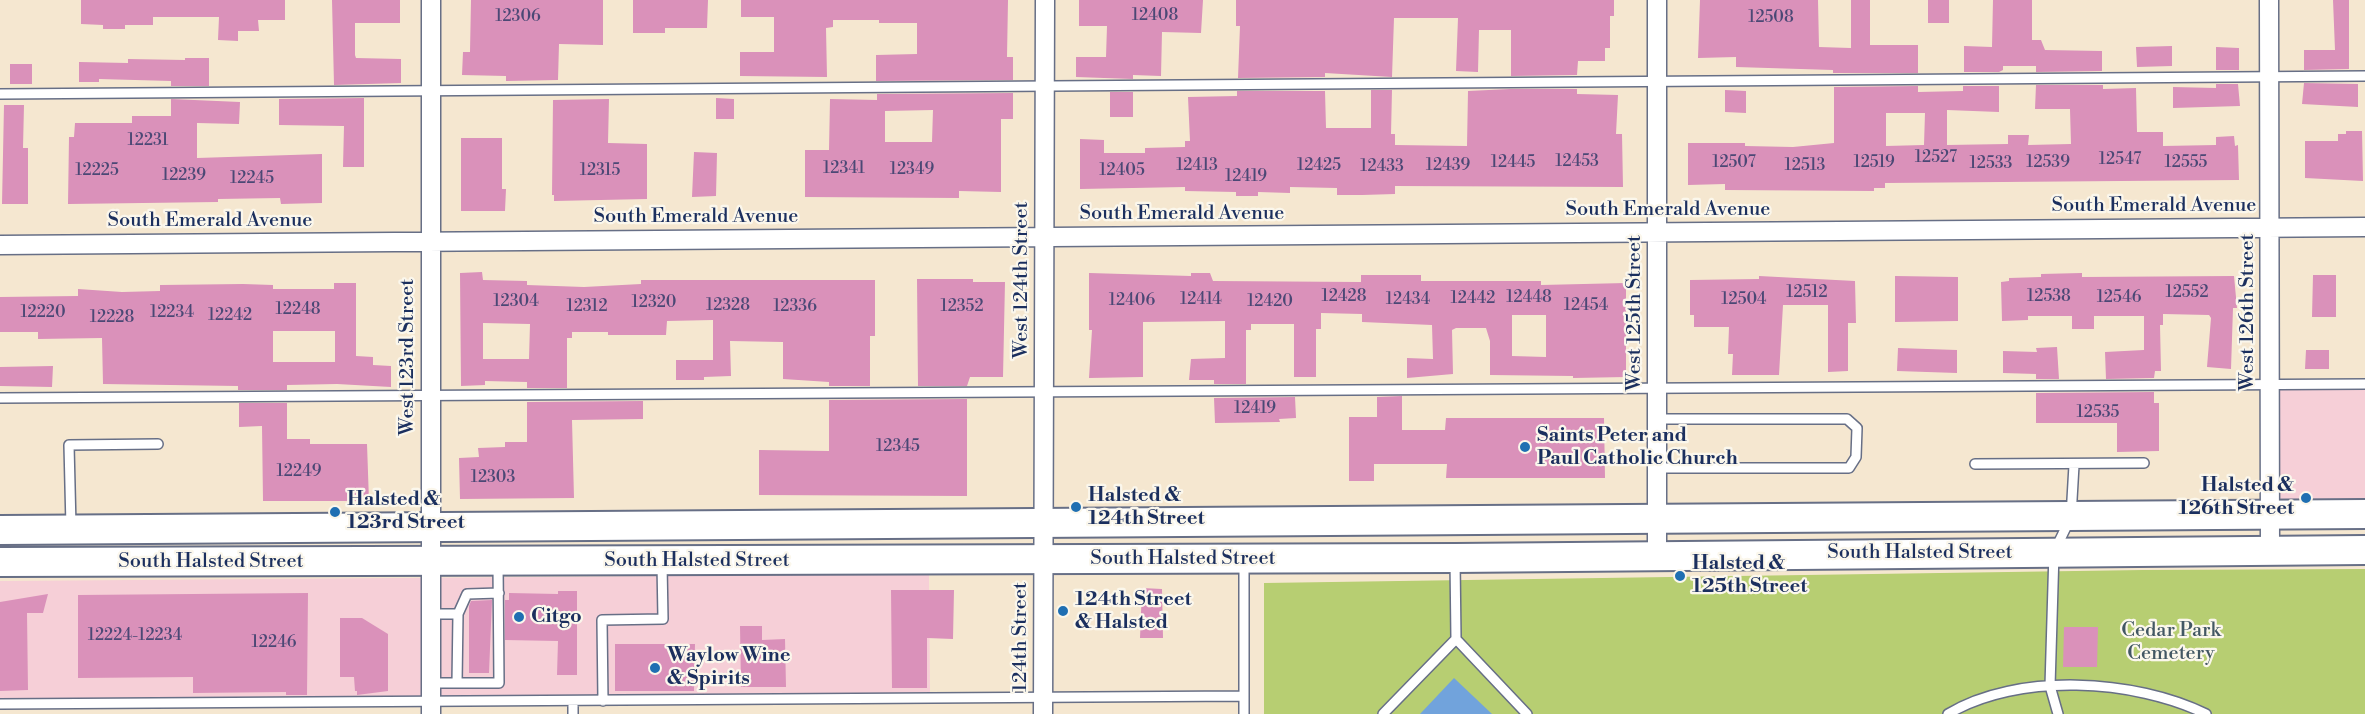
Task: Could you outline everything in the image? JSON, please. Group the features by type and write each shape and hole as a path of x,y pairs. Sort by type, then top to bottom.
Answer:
{"main road":[{"name":"South Halsted Street","path":"0,530 2365,514"},
{"name":"South Halsted Street","path":"0,562 1455,558 1657,554 2365,550"}],"street":[{"name":"West 123rd Street","path":"431,0 429,527 431,708"},
{"name":"West 124th Street","path":"1043,559 1045,0"},
{"name":"West 125th Street","path":"1657,0 1657,554"},
{"name":"West 126th Street","path":"2269,0 2270,552"},
{"name":"South Emerald Avenue","path":"0,245 2365,227"},
{"name":"124th Street","path":"1043,559 1043,706"}],"lane":[{"path":"0,94 2365,76"},
{"path":"0,398 2365,384"},
{"path":"1657,419 1847,419 1857,428 1856,457 1849,468 1657,468"},
{"path":"71,530 69,445 158,444"},
{"path":"1975,464 2144,463"},
{"path":"2058,714 2050,686 2054,552 2071,517 2074,465"},
{"path":"1244,558 1244,714"},
{"path":"1455,558 1456,639 1527,714"},
{"path":"603,701 602,620 663,620 662,561"},
{"path":"431,683 499,683 498,562"},
{"path":"457,683 458,614 467,594 499,592"},
{"path":"430,614 458,614"},
{"path":"1383,714 1456,639"},
{"path":"1948,714 1984,698 2050,686 2109,687 2183,703 2206,714"},
{"path":"0,704 431,708 603,701 1043,706 1244,696"},
{"path":"573,701 573,714"}],"shaded area":[{"path":"2365,382 2365,501 2272,502 2274,383"},
{"path":"929,574 930,695 0,702 0,581"}],"green space":[{"name":"Cedar Park Cemetery","path":"2365,569 2365,714 1264,714 1264,583 2143,570"}],"water":[{"path":"1454,678 1492,714 1420,714"}],"building":[{"path":"81,0 285,0 285,20 258,20 259,31 238,31 238,41 218,40 219,17 153,17 153,25 125,25 125,29 103,29 103,25 81,24"},
{"path":"332,0 400,0 400,23 355,23 355,55 356,58 401,59 401,83 334,85"},
{"path":"471,0 603,0 603,45 559,44 558,80 506,81 506,76 462,75 463,52 470,52"},
{"path":"633,0 708,0 707,28 665,28 665,33 633,33"},
{"path":"741,0 1008,0 1007,57 1013,57 1013,80 876,81 876,55 917,54 917,23 879,23 879,20 833,20 833,27 826,28 827,77 740,76 740,52 774,52 774,17 741,17"},
{"path":"1079,0 1203,0 1201,33 1162,32 1161,76 1133,75 1133,79 1076,77 1076,57 1106,57 1107,26 1079,26"},
{"path":"1236,0 1614,0 1614,16 1610,16 1610,48 1605,48 1605,61 1578,61 1577,75 1511,76 1511,30 1479,30 1478,72 1456,71 1458,18 1394,18 1392,77 1325,73 1325,77 1238,78 1240,26 1236,26"},
{"path":"1700,0 1818,0 1819,47 1851,48 1851,0 1870,0 1870,45 1918,45 1918,73 1833,73 1833,70 1736,67 1736,57 1698,58"},
{"path":"1928,0 1949,0 1949,23 1928,23"},
{"path":"1993,0 2032,0 2032,40 2041,40 2045,50 2102,51 2102,71 2036,72 2036,66 2003,66 2003,70 1999,72 1964,72 1964,46 1992,47"},
{"path":"2333,0 2349,0 2349,69 2304,70 2304,50 2335,50"},
{"path":"2172,46 2172,66 2137,67 2136,47"},
{"path":"2216,47 2239,48 2239,70 2216,70"},
{"path":"185,58 209,58 209,86 171,86 171,81 99,79 99,82 79,82 79,62 128,63 128,59 185,60"},
{"path":"10,64 32,64 32,84 10,84"},
{"path":"2304,83 2358,84 2358,107 2302,104"},
{"path":"2216,84 2238,84 2240,106 2173,108 2173,87 2216,88"},
{"path":"2036,85 2103,85 2103,89 2136,88 2137,132 2163,132 2163,146 2216,145 2216,137 2234,136 2235,146 2238,145 2239,180 1885,183 1885,188 1874,188 1874,191 1725,190 1725,184 1688,185 1688,143 1745,143 1745,146 1793,147 1834,143 1834,87 1918,86 1918,92 1963,91 1963,86 1999,86 1999,112 1947,110 1947,145 2008,144 2008,135 2029,135 2028,145 2071,144 2070,109 2035,109","holes":["1886,113 1925,113 1924,145 1886,146"]},
{"path":"1577,89 1577,94 1618,95 1616,134 1622,134 1623,187 1395,186 1395,194 1337,195 1337,188 1290,187 1290,193 1258,192 1258,196 1236,196 1236,192 1185,191 1185,187 1080,189 1080,139 1104,140 1104,153 1145,153 1145,148 1185,147 1185,141 1190,141 1188,97 1237,96 1237,91 1325,91 1326,128 1371,128 1371,90 1392,90 1391,134 1395,134 1395,145 1467,146 1468,91"},
{"path":"1725,90 1746,91 1746,113 1725,112"},
{"path":"1110,92 1133,92 1133,117 1110,117"},
{"path":"1013,93 1013,119 1001,119 1001,192 959,191 959,198 805,197 805,150 829,150 830,99 877,100 877,94","holes":["933,110 932,142 885,142 885,111"]},
{"path":"364,98 364,167 343,167 344,126 279,125 279,99"},
{"path":"716,98 734,99 734,119 716,119"},
{"path":"171,99 240,102 239,124 197,123 197,158 322,154 322,203 281,204 280,198 218,199 218,202 68,204 69,137 74,137 75,123 132,123 132,116 171,116"},
{"path":"609,99 608,143 647,144 647,199 554,201 554,195 552,195 553,100"},
{"path":"4,105 24,105 23,148 28,148 28,204 2,204"},
{"path":"2346,131 2362,131 2363,181 2305,178 2305,141 2338,141 2338,134 2346,134"},
{"path":"461,138 502,138 502,189 506,189 505,211 461,211"},
{"path":"694,152 717,153 716,196 692,197"},
{"path":"482,272 483,280 527,281 527,285 584,287 641,284 641,280 875,280 875,336 870,336 870,386 829,386 829,382 783,379 783,342 730,341 731,376 704,377 704,380 676,380 676,360 713,360 713,320 667,321 666,335 608,335 608,332 572,332 572,338 567,338 567,388 527,388 527,382 485,381 485,385 461,386 460,273","holes":["483,323 530,324 529,359 483,359"]},
{"path":"1089,273 1191,276 1191,273 1210,273 1213,281 1361,282 1361,275 1421,275 1421,281 1541,281 1541,285 1626,283 1626,377 1490,375 1490,341 1486,328 1456,328 1452,330 1453,374 1407,378 1407,358 1433,359 1432,325 1362,322 1362,314 1321,313 1321,329 1316,329 1316,377 1294,377 1294,324 1251,324 1251,330 1246,330 1246,384 1214,384 1214,380 1189,380 1191,359 1225,358 1225,321 1143,322 1143,377 1089,378 1092,330 1089,330","holes":["1512,315 1546,315 1546,357 1512,356"]},
{"path":"2082,273 2082,277 2234,276 2237,308 2233,308 2231,369 2207,367 2211,318 2209,315 2163,314 2163,325 2160,325 2161,371 2155,371 2154,378 2106,379 2105,352 2144,350 2144,316 2094,316 2094,329 2072,329 2072,316 2028,316 2028,320 2002,321 2001,282 2009,281 2009,278 2041,277 2041,274"},
{"path":"2313,275 2336,275 2336,317 2312,317"},
{"path":"1759,276 1855,281 1856,323 1848,323 1848,371 1828,372 1828,305 1783,305 1779,375 1732,375 1733,354 1728,354 1729,327 1694,327 1694,315 1690,315 1690,280 1759,279"},
{"path":"1895,276 1958,277 1958,321 1895,322"},
{"path":"917,279 973,279 973,282 1005,282 1003,377 970,377 967,386 918,386"},
{"path":"334,283 356,283 356,356 373,357 373,365 391,366 391,387 337,384 287,385 287,390 238,390 238,386 103,384 102,338 38,339 38,332 0,332 0,297 78,296 78,289 122,292 160,291 160,285 243,284 273,285 273,289 334,289","holes":["273,331 335,331 335,362 273,362"]},
{"path":"2057,347 2059,379 2036,379 2036,374 2003,373 2003,351 2037,352 2036,348"},
{"path":"1898,348 1957,350 1957,373 1897,371"},
{"path":"2306,350 2329,350 2329,369 2305,369"},
{"path":"53,366 52,387 0,386 0,367"},
{"path":"2154,392 2154,403 2159,403 2159,451 2117,452 2117,423 2036,423 2036,393"},
{"name":"Saints Peter and Paul Catholic Church","path":"1402,396 1402,430 1445,430 1446,418 1604,418 1605,478 1446,478 1447,464 1374,464 1374,481 1349,481 1349,417 1377,417 1377,397"},
{"path":"1295,397 1296,418 1279,419 1280,422 1215,423 1214,398"},
{"path":"967,399 967,496 759,495 759,450 829,451 829,400"},
{"path":"643,401 643,419 572,420 574,498 460,499 459,458 479,457 478,448 505,447 505,442 527,442 527,402"},
{"path":"239,403 287,403 287,439 310,439 310,444 367,444 369,501 263,501 262,426 239,427"},
{"path":"1142,588 1162,589 1163,638 1140,638"},
{"path":"891,590 954,590 953,639 927,638 927,688 892,688"},
{"path":"558,591 577,591 577,675 557,675 558,641 505,640 505,600 509,600 509,593 558,594"},
{"path":"308,593 307,695 286,695 286,692 193,693 193,677 78,678 78,595"},
{"path":"48,594 43,613 27,613 28,690 0,691 0,602"},
{"name":"Citgo","path":"492,600 489,673 469,673 469,606 471,601"},
{"path":"340,618 362,618 388,634 388,691 357,695 354,677 340,677"},
{"path":"740,626 762,626 762,640 785,639 786,687 741,687"},
{"path":"2064,627 2098,627 2097,667 2063,667"},
{"name":"Waylow Wine & Spirits","path":"615,644 695,644 694,691 615,691"}],"place":[{"name":"Saints Peter and Paul Catholic Church","path":"1525,447"},
{"name":"Halsted & 126th Street","path":"2306,498"},
{"name":"Halsted & 124th Street","path":"1076,507"},
{"name":"Halsted & 123rd Street","path":"335,512"},
{"name":"Halsted & 125th Street","path":"1680,576"},
{"name":"124th Street & Halsted","path":"1063,611"},
{"name":"Citgo","path":"519,617"},
{"name":"Waylow Wine & Spirits","path":"655,668"}]}
